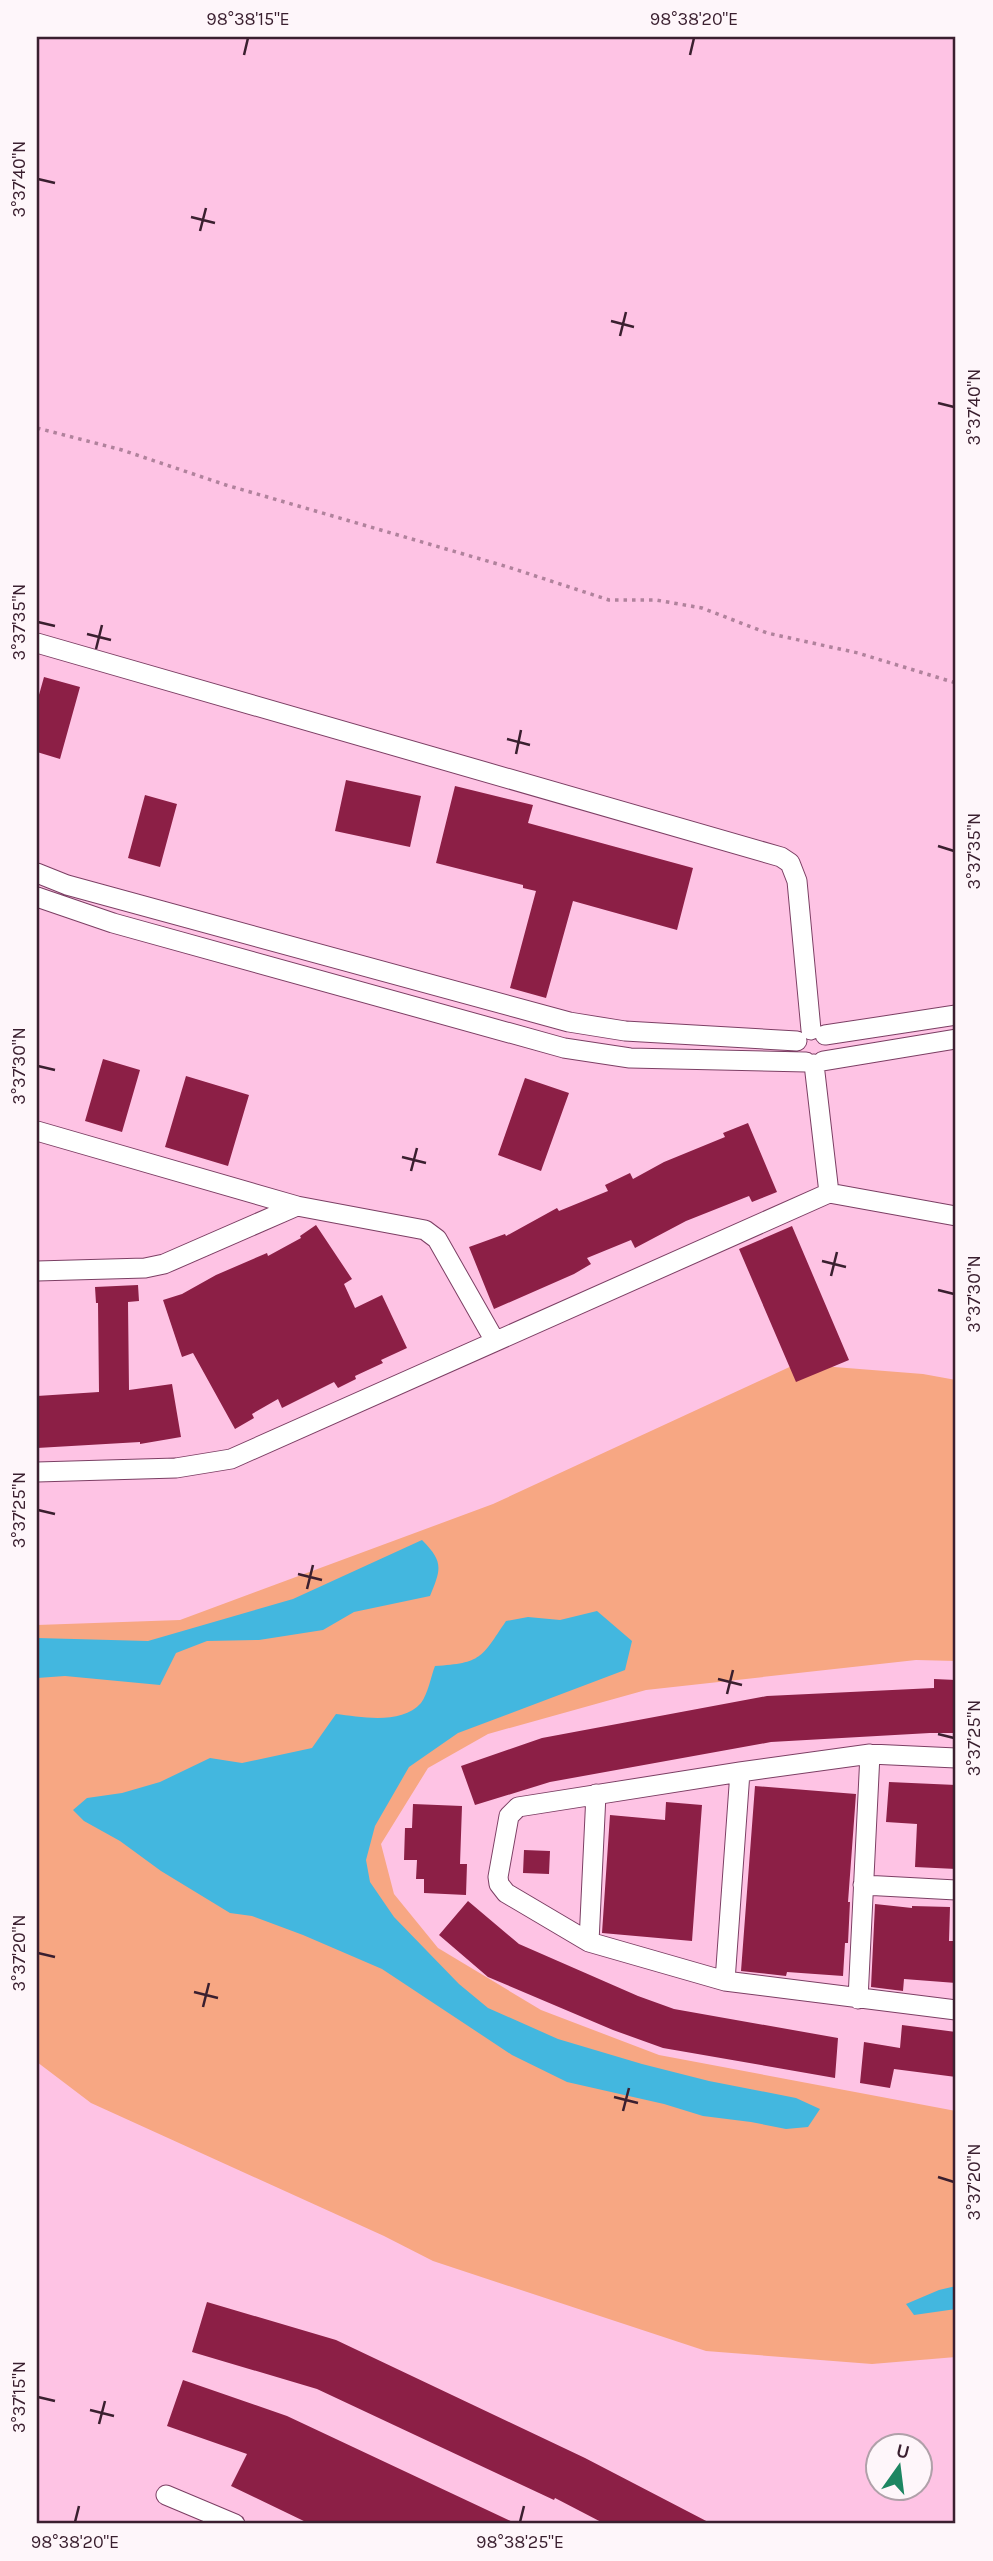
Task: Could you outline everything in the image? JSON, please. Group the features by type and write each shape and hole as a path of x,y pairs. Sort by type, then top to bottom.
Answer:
{"street":[{"path":"37,643 781,856 790,863 797,881 811,1035 796,1051 814,1062"},
{"path":"37,873 67,885 569,1022 625,1031 811,1035 956,1015"},
{"path":"37,897 113,923 564,1048 630,1058 814,1062 956,1039"},
{"path":"293,973 300,949"},
{"path":"811,1035 830,1045 827,1056 814,1062"},
{"path":"814,1062 829,1193"},
{"path":"37,1131 297,1206 425,1230 437,1239 495,1341"},
{"path":"37,1472 176,1468 231,1458 829,1193 956,1216"},
{"path":"37,1271 145,1268 164,1264 297,1206"},
{"path":"858,1999 870,1754"},
{"path":"956,1758 870,1754 518,1807 509,1815 498,1877 499,1884 506,1893 589,1942 724,1982 956,2010"},
{"path":"724,1982 740,1772"},
{"path":"589,1942 596,1794"},
{"path":"863,1885 956,1890"},
{"path":"166,2495 235,2524"}],"path":[{"path":"37,428 122,450 226,485 508,567 608,600 656,600 702,608 767,633 858,653 956,683"}],"shaded area":[{"path":"796,1364 923,1374 956,1380 956,1661 916,1660 646,1690 488,1734 428,1768 381,1844 394,1894 438,1948 541,2010 659,2055 956,2111 956,2357 872,2364 706,2351 433,2261 384,2236 91,2103 37,2062 37,1625 180,1620 493,1504"}],"water":[{"path":"422,1540 434,1554 438,1566 430,1596 354,1612 323,1630 259,1640 207,1641 176,1653 160,1685 65,1676 37,1678 37,1638 148,1641 293,1599"},
{"path":"597,1611 632,1641 625,1670 458,1733 409,1767 375,1826 366,1860 370,1882 394,1917 459,1984 488,2008 558,2039 642,2064 709,2081 796,2098 820,2109 808,2127 786,2129 703,2116 664,2104 567,2082 512,2055 382,1969 252,1916 230,1913 161,1871 120,1841 84,1821 73,1810 87,1798 122,1793 160,1782 210,1758 242,1763 312,1748 336,1714 381,1718 403,1714 421,1703 435,1666 462,1663 479,1656 506,1621 528,1617 560,1620"},
{"path":"956,2286 956,2309 914,2315 906,2304 939,2290"}],"building":[{"path":"44,677 80,687 60,759 37,752 37,702"},
{"path":"346,780 421,796 410,847 335,831"},
{"path":"455,786 533,805 528,823 693,868 677,930 573,901 546,998 510,988 536,891 523,888 523,885 436,863"},
{"path":"145,795 177,804 160,867 128,858"},
{"path":"103,1059 140,1070 122,1132 85,1121"},
{"path":"186,1076 249,1095 228,1166 165,1147"},
{"path":"525,1078 569,1093 541,1171 498,1155"},
{"path":"748,1123 777,1192 752,1202 749,1196 686,1221 635,1248 631,1240 587,1258 591,1264 574,1274 494,1309 469,1247 505,1234 506,1236 557,1208 559,1211 608,1191 605,1185 630,1173 633,1179 664,1162 725,1137 723,1133"},
{"path":"316,1225 352,1279 344,1284 355,1308 382,1295 407,1348 381,1360 383,1363 355,1376 356,1379 338,1388 334,1382 282,1408 278,1399 252,1414 254,1418 235,1429 193,1353 182,1357 163,1300 182,1294 216,1275 267,1253 268,1256 301,1238 300,1236"},
{"path":"792,1226 849,1360 796,1382 739,1249"},
{"path":"138,1285 139,1301 128,1302 129,1390 172,1384 181,1437 140,1444 37,1448 37,1396 99,1392 98,1303 95,1287"},
{"path":"934,1679 956,1680 956,1733 771,1742 550,1782 475,1805 461,1766 542,1738 767,1696 934,1688"},
{"path":"889,1782 956,1785 956,1869 915,1867 917,1824 886,1822"},
{"path":"755,1786 856,1794 848,1902 848,1943 845,1943 843,1976 787,1972 786,1976 741,1971"},
{"path":"666,1802 702,1805 692,1941 602,1933 610,1815 665,1820"},
{"path":"413,1804 462,1806 460,1864 467,1864 466,1895 424,1893 424,1879 416,1879 417,1860 404,1860 405,1828 412,1828"},
{"path":"524,1850 550,1851 549,1874 523,1873"},
{"path":"468,1901 519,1944 638,1996 674,2009 838,2038 835,2078 663,2048 613,2030 488,1977 439,1935"},
{"path":"875,1904 912,1908 950,1907 949,1941 956,1941 956,1983 904,1979 903,1991 871,1987"},
{"path":"902,2025 956,2032 956,2077 894,2069 890,2088 860,2083 864,2042 900,2048"},
{"path":"207,2302 336,2340 585,2458 712,2524 605,2524 555,2498 554,2500 317,2389 192,2352"},
{"path":"183,2380 287,2416 517,2524 310,2524 231,2486 247,2454 167,2426"}]}
